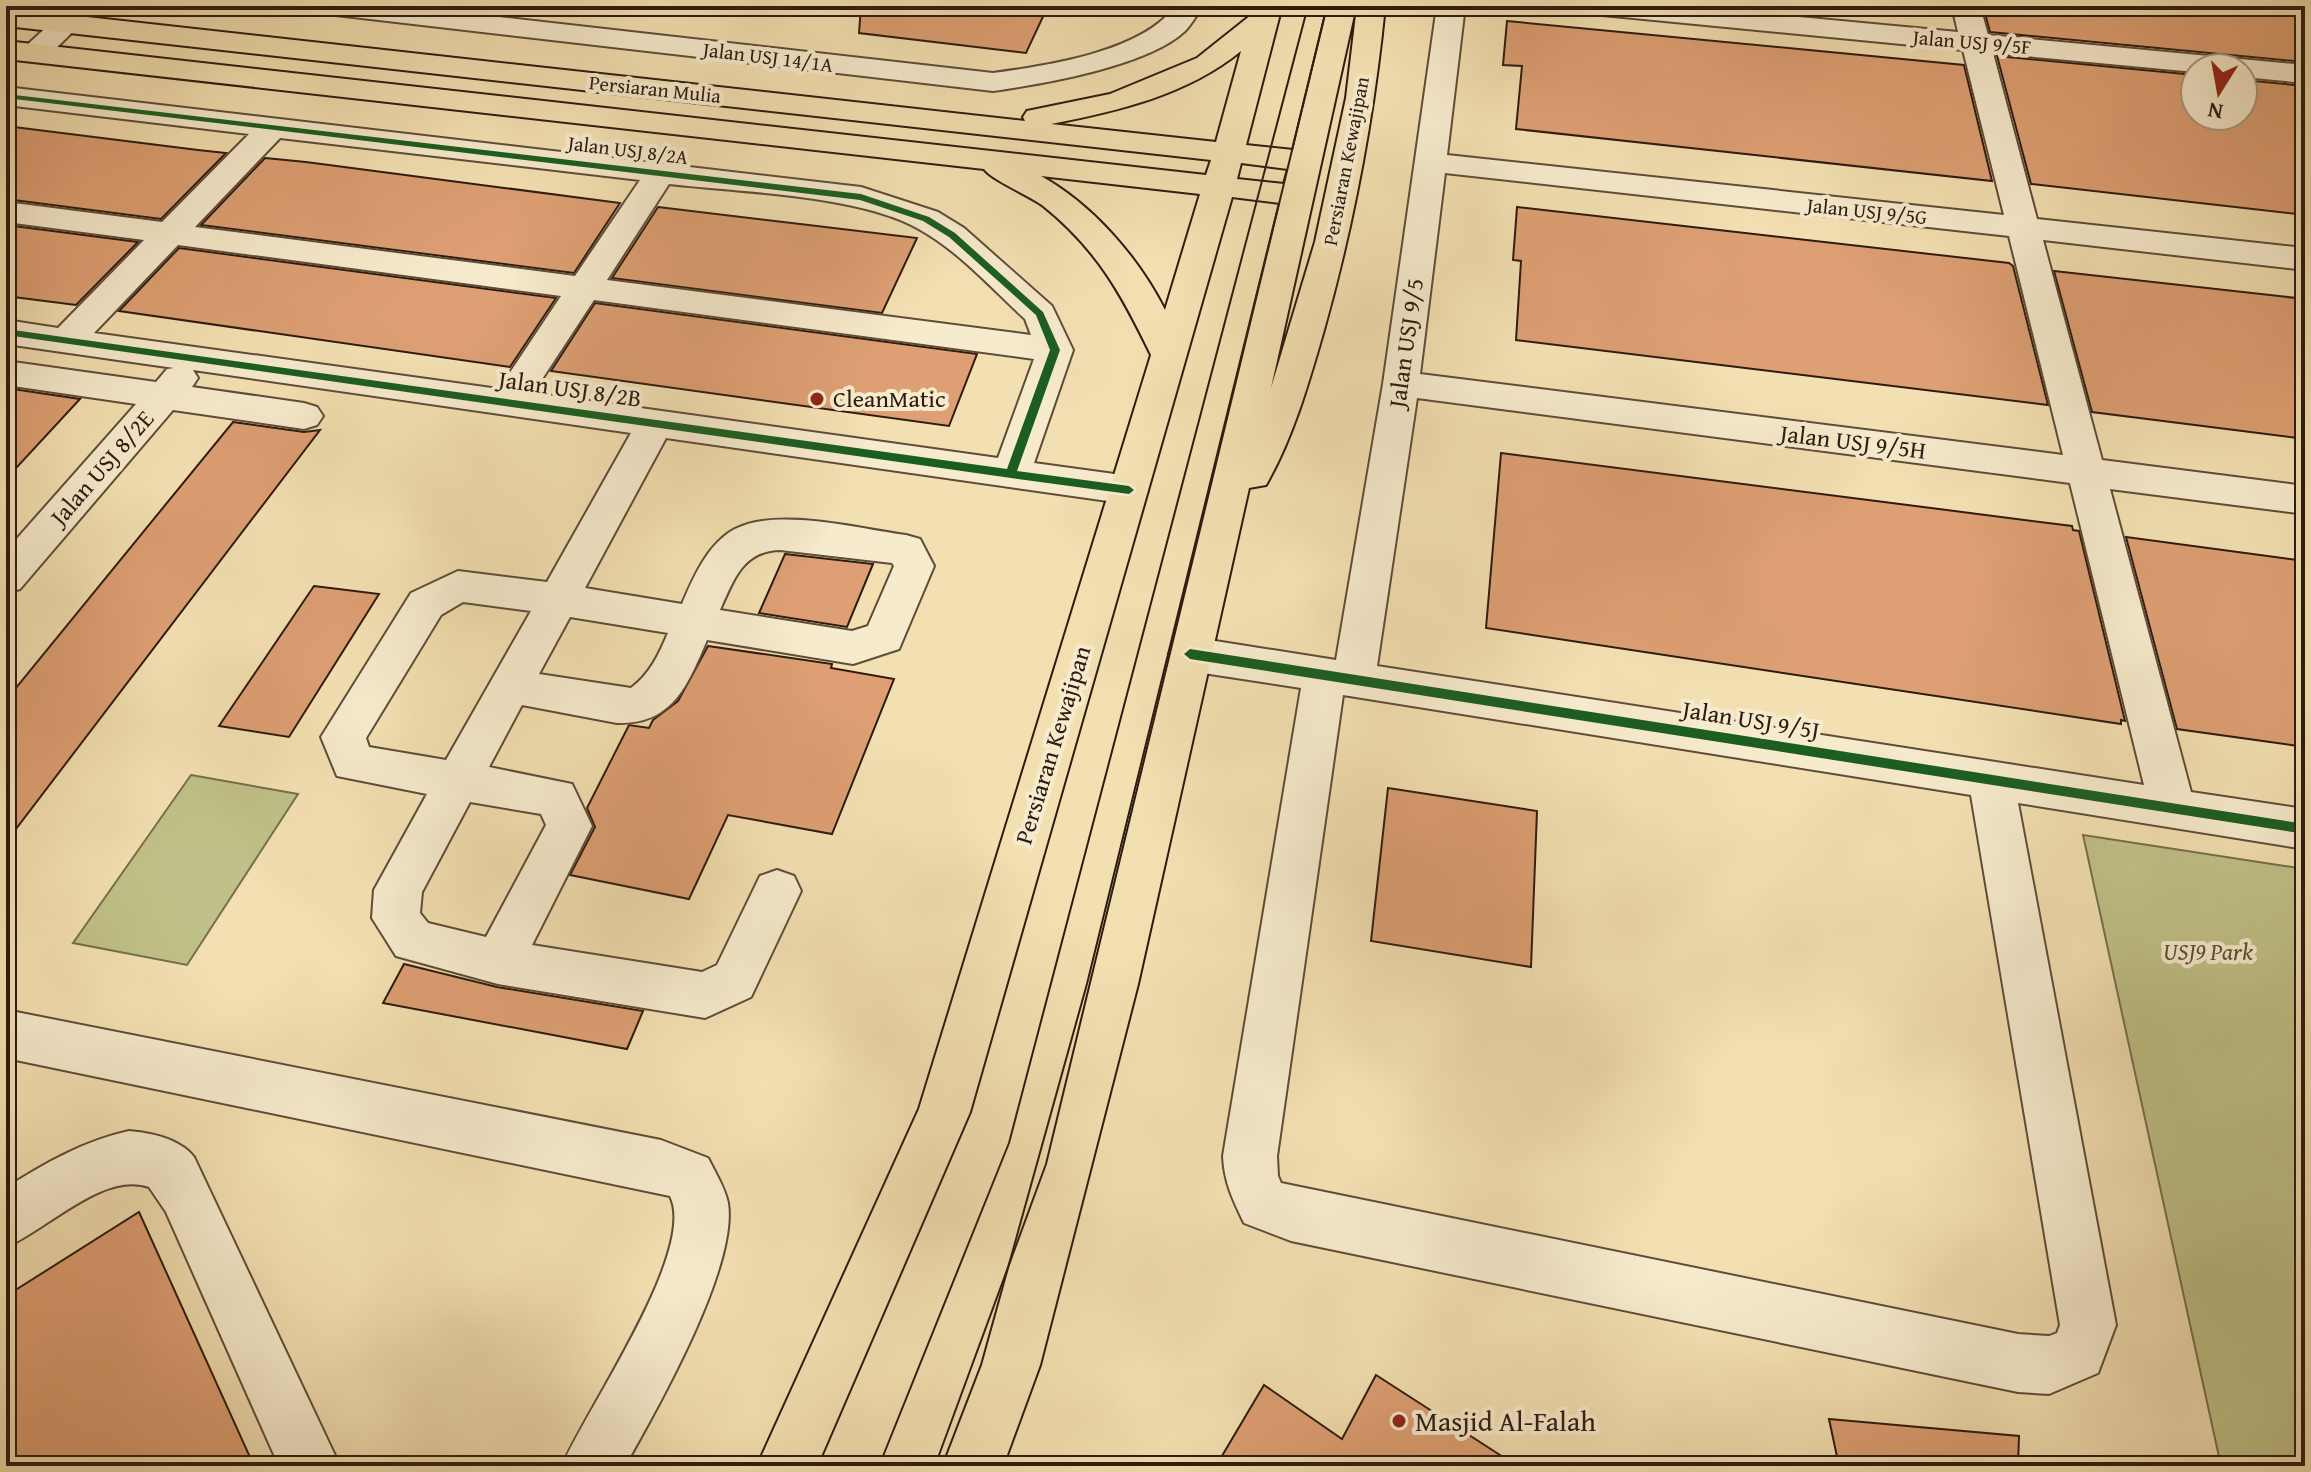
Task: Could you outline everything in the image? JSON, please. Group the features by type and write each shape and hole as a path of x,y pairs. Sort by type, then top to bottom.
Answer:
{"main road":[{"name":"Persiaran Kewajipan","path":"973,1466 1011,1365 1113,984 1342,6"},
{"name":"Persiaran Kewajipan","path":"1207,581 1289,388 1332,242 1361,98 1371,6"},
{"name":"Persiaran Kewajipan","path":"787,1466 944,1112 1224,169 1266,12"},
{"path":"980,125 1072,113 1118,102 1207,64 1266,12"},
{"name":"Persiaran Mulia","path":"6,17 75,15 980,125 1224,169 1300,178"},
{"name":"Persiaran Mulia","path":"21,52 956,156 1224,169"},
{"path":"956,156 1006,170 1041,191 1077,219 1130,279 1169,355"}],"street":[{"name":"Jalan USJ 14/1A","path":"327,6 632,29 993,82 1030,79 1150,42 1175,25 1189,6"},
{"name":"Jalan USJ 9/5","path":"1451,6 1401,384 1340,678 1250,1156 1251,1180 1263,1204 1291,1214 2018,1363 2049,1365 2078,1353 2088,1325 1991,780"},
{"name":"Jalan USJ 9/5F","path":"1592,6 2305,74"},
{"path":"1966,6 2173,808"},
{"path":"21,52 75,15"},
{"name":"Jalan USJ 8/2A","path":"6,96 861,197 926,219 952,235 1022,294 1040,314 1055,350"},
{"path":"67,340 272,128"},
{"name":"Jalan USJ 9/5G","path":"1429,162 2305,259"},
{"path":"508,403 660,174"},
{"path":"6,212 1055,350 1011,474"},
{"name":"Jalan USJ 8/2B","path":"6,332 1129,490"},
{"name":"Jalan USJ 8/2E","path":"6,578 197,358"},
{"path":"6,373 304,416"},
{"name":"Jalan USJ 9/5H","path":"1401,384 2305,500"},
{"path":"655,424 398,890 396,918 413,941 498,962 705,995 734,981 777,891"},
{"path":"498,962 569,826 556,798 353,763 343,737 426,604 458,586 558,599 694,622 853,648 884,637 914,566 906,550 776,535 752,538 730,551 694,622 659,691 642,704 622,705 510,686"},
{"name":"Jalan USJ 9/5J","path":"1190,654 2305,829"},
{"path":"6,1034 661,1166 689,1177 701,1203 699,1239 684,1287 634,1392 592,1466"},
{"path":"6,1220 79,1174 117,1158 146,1158 168,1168 185,1193 310,1466"}],"green space":[{"path":"191,775 298,794 187,965 73,943"},
{"name":"USJ9 Park","path":"2083,835 2305,869 2305,1466 2221,1466"}],"building":[{"path":"861,6 1048,6 1026,53 859,33"},
{"path":"1983,6 2305,6 2305,62 2259,58 2259,52 2200,52 1990,32"},
{"path":"1507,21 1964,65 1992,181 1516,129 1522,66 1503,65"},
{"path":"1997,56 2179,73 2179,132 2259,132 2259,82 2305,86 2305,215 2031,184"},
{"path":"6,126 226,153 161,219 6,199"},
{"path":"265,158 620,203 574,273 201,225"},
{"path":"658,207 917,238 882,313 612,278"},
{"path":"1517,207 2009,263 2013,266 2048,405 1516,340 1521,261 1513,260"},
{"path":"6,225 138,242 76,305 6,296"},
{"path":"179,248 556,298 510,367 119,311"},
{"path":"2054,271 2305,299 2305,439 2092,412"},
{"path":"595,303 977,354 949,426 551,371"},
{"path":"6,388 80,399 6,479"},
{"path":"233,422 304,432 320,430 6,842 6,700"},
{"path":"1501,453 2072,526 2073,530 2079,531 2125,721 2121,720 2121,724 1486,628"},
{"path":"2126,537 2305,561 2305,747 2177,729"},
{"path":"785,554 873,564 847,627 759,613"},
{"path":"314,586 379,594 289,737 219,726"},
{"path":"708,646 832,664 831,668 894,679 832,834 728,815 689,899 570,875 595,827 587,808 629,725 649,728 653,720 678,701"},
{"path":"1388,788 1537,811 1531,967 1371,941"},
{"path":"404,964 497,987 643,1011 627,1049 383,1003"},
{"path":"139,1212 254,1466 6,1466 6,1296"},
{"path":"1376,1375 1517,1466 1216,1466 1264,1385 1342,1439"},
{"path":"1829,1419 2019,1436 2018,1466 1839,1466"}],"tram line":[{"path":"879,1466 1009,1143 1308,6"},
{"path":"935,1466 1046,1164 1327,6"}],"cycle path":[{"path":"6,96 861,197 926,219 952,235 1040,314 1055,350 1011,474"},
{"path":"6,332 1129,490"},
{"path":"1190,654 2305,829"}],"place":[{"name":"CleanMatic","path":"817,399"},
{"name":"Masjid Al-Falah","path":"1399,1421"}]}
